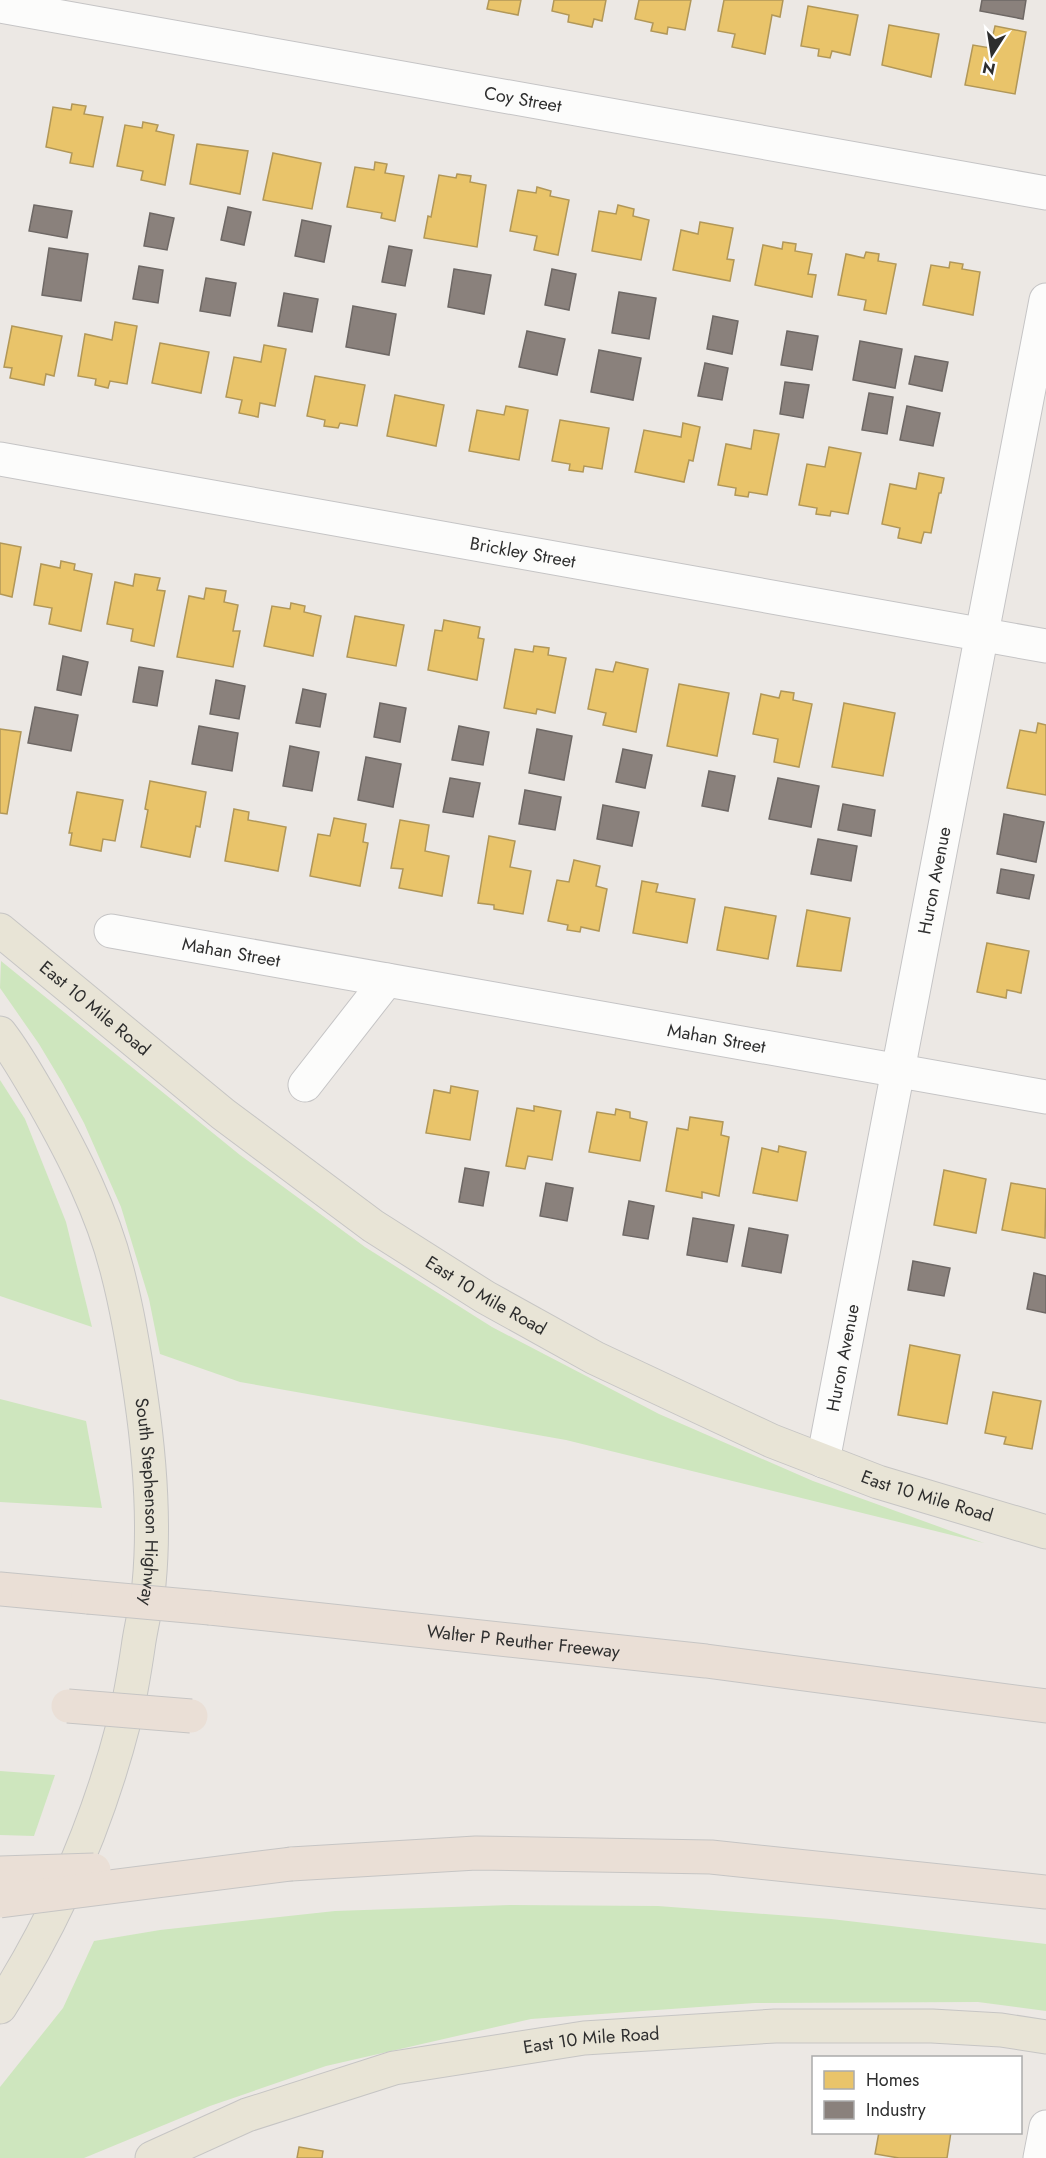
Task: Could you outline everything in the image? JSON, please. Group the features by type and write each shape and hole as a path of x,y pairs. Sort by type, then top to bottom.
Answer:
{"highway":[{"name":"Walter P Reuther Freeway","path":"0,1589 210,1608 706,1661 1046,1706"},
{"path":"68,1706 191,1716"},
{"path":"0,1873 291,1864 476,1853 711,1857 1046,1892"},
{"path":"0,1901 291,1864"}],"main road":[{"name":"East 10 Mile Road","path":"0,930 223,1114 373,1226 485,1297 595,1358 731,1423 823,1461 910,1493 1046,1532"},
{"name":"South Stephenson Highway","path":"0,1033 50,1114 91,1192 117,1268 133,1345 146,1432 151,1515 149,1584 125,1720 106,1787 90,1831 40,1941 0,2007"},
{"name":"East 10 Mile Road","path":"152,2158 247,2115 394,2068 584,2038 775,2026 932,2026 1001,2030 1046,2037"}],"street":[{"name":"Coy Street","path":"0,6 1046,193"},
{"name":"Huron Avenue","path":"823,1461 1046,300"},
{"name":"Brickley Street","path":"0,459 1046,646"},
{"name":"Mahan Street","path":"111,931 1046,1098"},
{"path":"305,1085 387,980"},
{"path":"1040,2158 1046,2127"}],"green space":[{"path":"1,961 240,1155 365,1247 492,1327 659,1414 813,1481 984,1543 566,1440 240,1382 160,1354 149,1299 121,1207 84,1123 63,1084 39,1044 0,988"},
{"path":"0,1080 25,1119 66,1222 92,1327 0,1296"},
{"path":"0,1399 86,1421 102,1508 0,1502"},
{"path":"0,1771 55,1775 34,1836 0,1835"},
{"path":"510,1905 658,1906 831,1919 1046,1944 1046,2011 978,2002 755,2003 531,2019 326,2066 210,2106 84,2158 0,2158 0,2087 63,2008 94,1941 160,1930 335,1911"}],"building: Homes":[{"path":"489,0 521,0 518,15 487,9"},
{"path":"554,0 606,0 602,21 594,19 592,27 568,22 569,15 552,11"},
{"path":"639,0 691,0 685,30 668,27 667,34 651,31 653,23 635,19"},
{"path":"724,0 783,0 780,17 772,15 765,54 732,47 735,34 718,31"},
{"path":"808,6 858,15 850,55 832,51 830,58 818,56 819,49 801,46"},
{"path":"889,25 939,34 931,77 882,65"},
{"path":"995,26 1026,32 1015,94 965,85 973,45 990,48"},
{"path":"72,104 86,106 84,114 103,117 93,167 70,163 72,153 46,147 53,107 71,110"},
{"path":"143,122 158,125 156,131 174,135 165,185 141,180 143,171 117,166 125,125 142,128"},
{"path":"197,144 248,151 240,194 190,184"},
{"path":"273,153 321,163 312,209 263,200"},
{"path":"375,162 387,164 385,173 404,176 395,221 381,218 382,213 347,207 355,167 374,170"},
{"path":"457,174 471,176 470,182 486,185 477,247 424,238 428,216 431,217 439,175 456,178"},
{"path":"537,187 551,191 550,196 569,200 558,255 534,250 537,236 510,231 518,190 536,193"},
{"path":"618,205 634,209 633,216 649,220 641,260 592,251 599,211 616,214"},
{"path":"700,222 733,228 727,259 734,260 730,281 673,270 681,230 698,234"},
{"path":"783,242 796,244 795,251 812,254 808,274 816,275 812,297 755,285 763,245 782,249"},
{"path":"866,252 879,254 878,261 896,264 886,314 864,310 866,300 838,295 846,254 864,258"},
{"path":"950,262 963,264 962,269 980,272 973,315 923,305 931,265 949,268"},
{"path":"115,322 137,326 127,384 110,381 108,388 95,385 96,379 78,376 85,334 112,340"},
{"path":"12,326 62,336 54,376 46,374 44,385 10,378 12,368 4,367"},
{"path":"160,343 209,352 201,393 152,383"},
{"path":"264,345 286,349 275,406 260,403 258,417 239,413 242,400 226,397 234,357 261,362"},
{"path":"315,376 365,385 357,426 340,423 338,428 324,426 325,420 307,416"},
{"path":"395,395 444,405 436,446 387,436"},
{"path":"506,406 528,410 519,460 469,451 477,410 504,415"},
{"path":"560,420 609,428 602,469 584,466 583,472 569,470 570,464 552,461"},
{"path":"683,423 700,427 693,461 689,460 684,482 635,472 644,430 681,437"},
{"path":"754,430 779,434 767,495 749,492 748,497 735,495 736,488 718,485 726,444 751,449"},
{"path":"829,447 861,453 848,514 831,511 830,516 816,514 817,508 799,505 807,464 825,467"},
{"path":"919,473 944,478 931,533 924,532 921,543 898,538 900,528 882,524 890,484 916,489"},
{"path":"0,543 21,547 12,597 0,594"},
{"path":"61,561 75,564 74,570 92,574 81,631 49,624 52,608 34,605 41,564 60,568"},
{"path":"135,574 160,578 157,590 165,591 154,646 131,641 133,629 107,624 115,582 133,586"},
{"path":"206,588 226,591 224,602 238,605 233,631 240,631 233,667 177,657 189,596 204,599"},
{"path":"291,603 305,606 304,612 321,616 313,656 264,646 272,606 290,609"},
{"path":"355,616 404,625 396,666 347,657"},
{"path":"444,620 480,627 478,638 484,639 477,680 428,670 435,630 442,631"},
{"path":"534,646 549,648 548,655 566,658 555,713 537,709 536,714 504,708 515,649 533,652"},
{"path":"616,662 648,669 636,732 603,725 606,713 588,709 596,669 613,672"},
{"path":"679,684 729,693 717,756 667,746"},
{"path":"781,691 794,693 793,700 812,704 799,767 774,762 778,739 753,734 761,694 779,698"},
{"path":"844,703 895,713 883,776 832,767"},
{"path":"1038,723 1046,725 1046,795 1007,788 1020,730 1036,733"},
{"path":"0,729 21,732 7,814 0,813"},
{"path":"150,781 206,792 200,827 196,826 190,857 141,847 148,810 145,809"},
{"path":"77,792 123,800 115,841 103,839 101,851 70,845 72,833 69,833"},
{"path":"234,809 249,812 248,820 286,827 278,871 225,861"},
{"path":"334,818 366,824 363,842 368,843 360,886 310,876 318,834 330,836"},
{"path":"400,820 429,825 425,851 449,856 442,896 399,888 403,869 391,868"},
{"path":"489,836 515,841 510,867 531,871 523,914 494,909 494,905 478,903"},
{"path":"574,860 600,866 596,886 607,889 599,931 581,927 580,932 567,930 568,925 548,921 557,880 569,882"},
{"path":"642,881 658,884 656,892 695,899 687,943 633,933"},
{"path":"725,907 776,916 768,959 717,950"},
{"path":"807,910 850,918 841,971 797,966"},
{"path":"987,943 1029,951 1021,993 1007,990 1006,998 977,992"},
{"path":"451,1086 478,1091 470,1140 426,1133 434,1090 450,1093"},
{"path":"534,1106 561,1111 552,1160 528,1156 525,1169 506,1166 517,1108 534,1111"},
{"path":"616,1109 630,1112 630,1118 647,1122 640,1161 589,1152 597,1112 615,1115"},
{"path":"690,1117 723,1122 721,1135 729,1137 719,1196 702,1192 702,1198 666,1191 677,1128 688,1130"},
{"path":"779,1146 806,1152 797,1201 753,1193 762,1148 778,1152"},
{"path":"944,1170 986,1179 976,1233 934,1225"},
{"path":"1011,1183 1046,1189 1045,1238 1002,1230"},
{"path":"910,1345 960,1355 947,1424 898,1415"},
{"path":"993,1392 1041,1401 1032,1449 1004,1444 1006,1437 985,1433"},
{"path":"879,2134 951,2134 947,2158 899,2158 875,2154"},
{"path":"299,2147 323,2151 322,2158 297,2158"}],"building: Industry":[{"path":"982,0 1026,0 1023,19 980,11"},
{"path":"34,205 72,211 67,238 29,231"},
{"path":"228,207 251,212 244,245 221,240"},
{"path":"150,213 174,218 167,250 144,246"},
{"path":"302,220 331,226 324,262 295,256"},
{"path":"389,246 412,250 405,286 382,282"},
{"path":"49,248 88,254 81,301 42,295"},
{"path":"139,266 163,270 158,303 133,299"},
{"path":"454,269 491,275 484,314 448,307"},
{"path":"552,269 576,274 569,310 545,305"},
{"path":"206,278 236,283 230,316 200,311"},
{"path":"619,292 656,298 649,339 612,333"},
{"path":"284,293 318,299 312,332 278,326"},
{"path":"353,306 396,314 389,355 346,347"},
{"path":"713,316 738,321 732,354 707,349"},
{"path":"527,331 565,339 557,375 519,367"},
{"path":"787,331 818,336 812,370 781,365"},
{"path":"860,341 902,349 895,388 853,380"},
{"path":"599,350 641,358 633,400 591,392"},
{"path":"915,356 948,362 942,391 909,384"},
{"path":"705,363 728,368 722,400 698,396"},
{"path":"785,382 809,385 803,418 780,414"},
{"path":"869,393 893,397 887,434 862,430"},
{"path":"907,406 940,413 933,446 900,440"},
{"path":"63,656 88,662 81,695 57,690"},
{"path":"139,667 163,671 157,706 133,702"},
{"path":"216,680 245,686 239,719 210,714"},
{"path":"303,689 326,694 320,727 296,723"},
{"path":"380,703 406,708 400,742 374,737"},
{"path":"35,707 78,715 71,751 28,743"},
{"path":"199,726 238,733 232,771 192,764"},
{"path":"459,726 489,732 483,765 452,760"},
{"path":"537,729 572,736 564,780 529,773"},
{"path":"290,746 319,752 312,791 283,786"},
{"path":"623,749 652,755 645,788 616,782"},
{"path":"366,757 401,764 393,807 358,800"},
{"path":"709,771 735,776 728,811 702,806"},
{"path":"450,778 480,783 473,817 443,812"},
{"path":"778,778 819,786 811,827 769,819"},
{"path":"525,790 561,797 555,830 519,824"},
{"path":"843,804 875,810 871,836 838,830"},
{"path":"603,805 639,812 632,846 597,839"},
{"path":"1004,814 1044,822 1036,862 997,854"},
{"path":"818,839 857,846 851,881 811,874"},
{"path":"1001,869 1034,875 1029,899 997,893"},
{"path":"465,1168 489,1172 483,1206 459,1202"},
{"path":"546,1183 573,1188 567,1221 540,1216"},
{"path":"629,1201 654,1206 648,1239 623,1235"},
{"path":"693,1218 734,1225 727,1262 687,1255"},
{"path":"749,1228 788,1235 781,1273 742,1266"},
{"path":"913,1261 950,1268 944,1296 908,1290"},
{"path":"1034,1273 1046,1276 1046,1313 1027,1309"}]}
